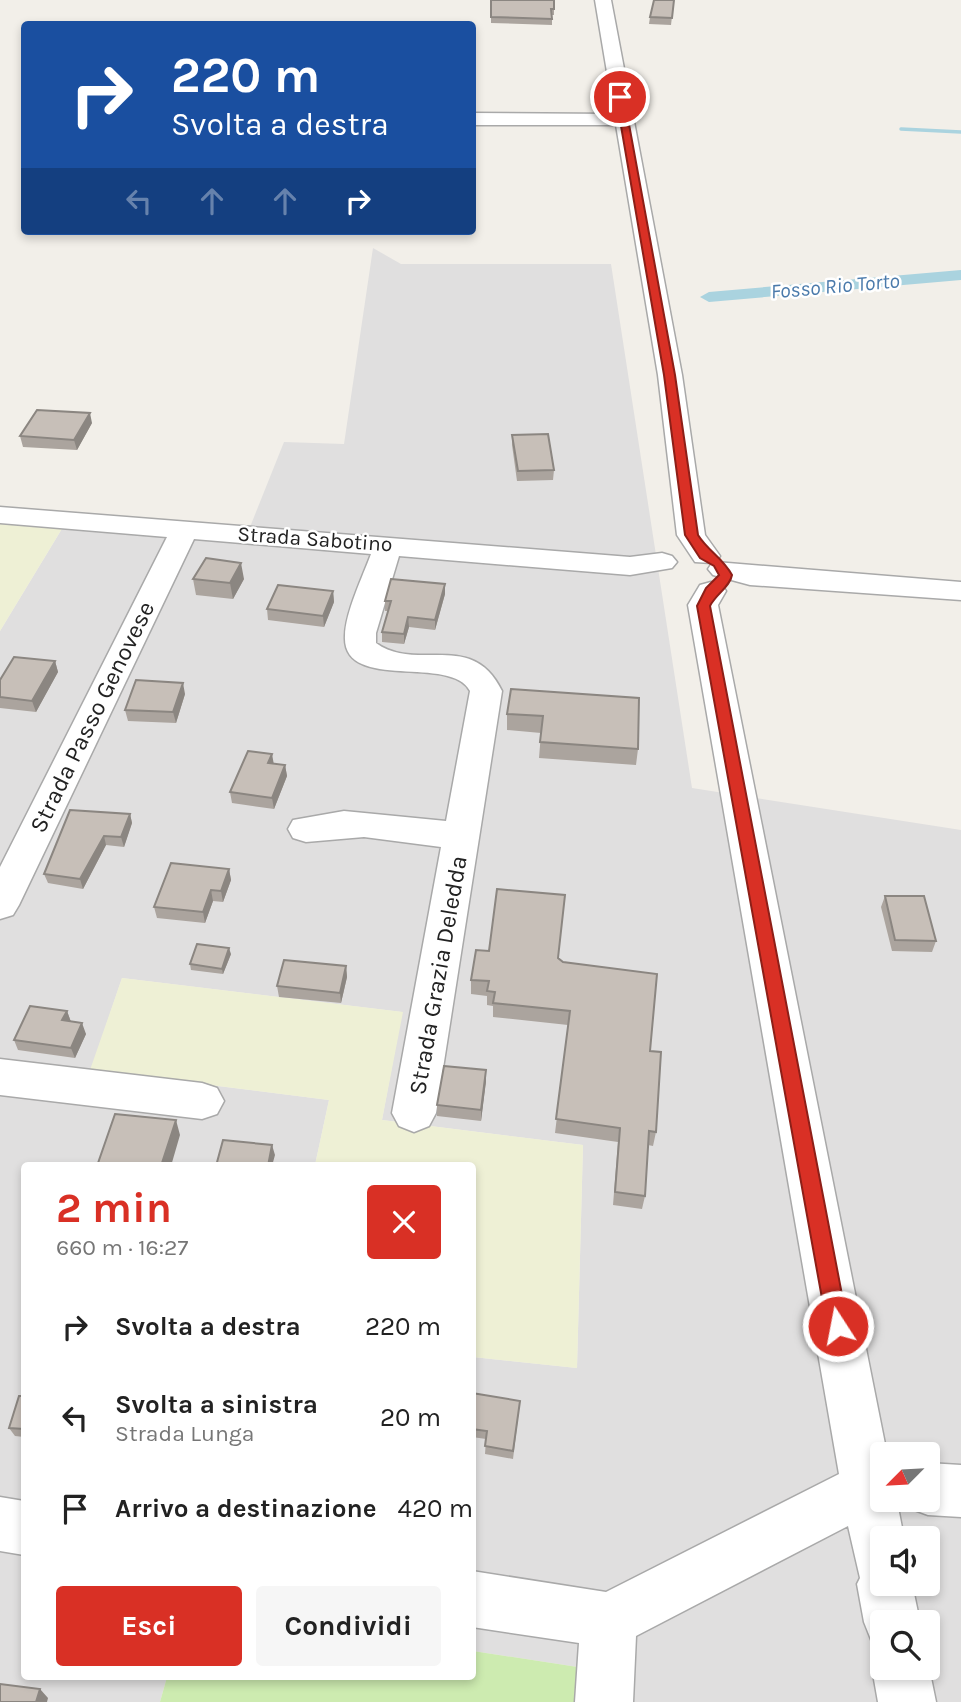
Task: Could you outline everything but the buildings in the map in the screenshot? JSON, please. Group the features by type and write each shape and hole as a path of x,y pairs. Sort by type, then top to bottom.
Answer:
{"street":[{"path":"603,0 670,375 700,573 870,1461"},
{"path":"476,119 624,120"},
{"name":"Strada Sabotino","path":"0,515 388,545 700,573 961,591"},
{"name":"Strada Passo Genovese","path":"0,905 185,529"},
{"name":"Strada Grazia Deledda","path":"388,545 360,633 361,647 379,659 464,668 476,674 486,687 414,1113"},
{"name":"Strada Grazia Deledda","path":"306,829 348,824 462,836"},
{"path":"0,1077 202,1101"},
{"path":"940,1489 961,1490"},
{"path":"476,1600 609,1620 870,1490"},
{"path":"0,1524 21,1528"},
{"path":"604,1702 609,1620"},
{"path":"903,1680 907,1702"}],"shaded area":[{"path":"373,248 401,264 611,264 692,788 961,830 961,1702 622,1702 623,1674 476,1651 476,1357 577,1368 583,1145 382,1120 402,1012 122,978 91,1070 329,1100 316,1162 21,1162 21,1680 166,1680 160,1702 0,1702 0,631 63,527 244,542 284,442 344,444"}],"green space":[{"path":"0,521 63,527 0,631"},
{"path":"122,978 403,1012 382,1120 583,1145 577,1368 476,1357 476,1162 316,1162 329,1100 90,1070"},
{"path":"476,1651 623,1674 622,1702 160,1702 166,1680 476,1680"}],"waterway":[{"path":"901,129 961,132"},
{"name":"Fosso Rio Torto","path":"709,297 961,275"}],"route":[{"path":"620,97 670,375 691,535 705,556 719,563 726,575 724,581 711,591 703,606 838,1326"}]}
